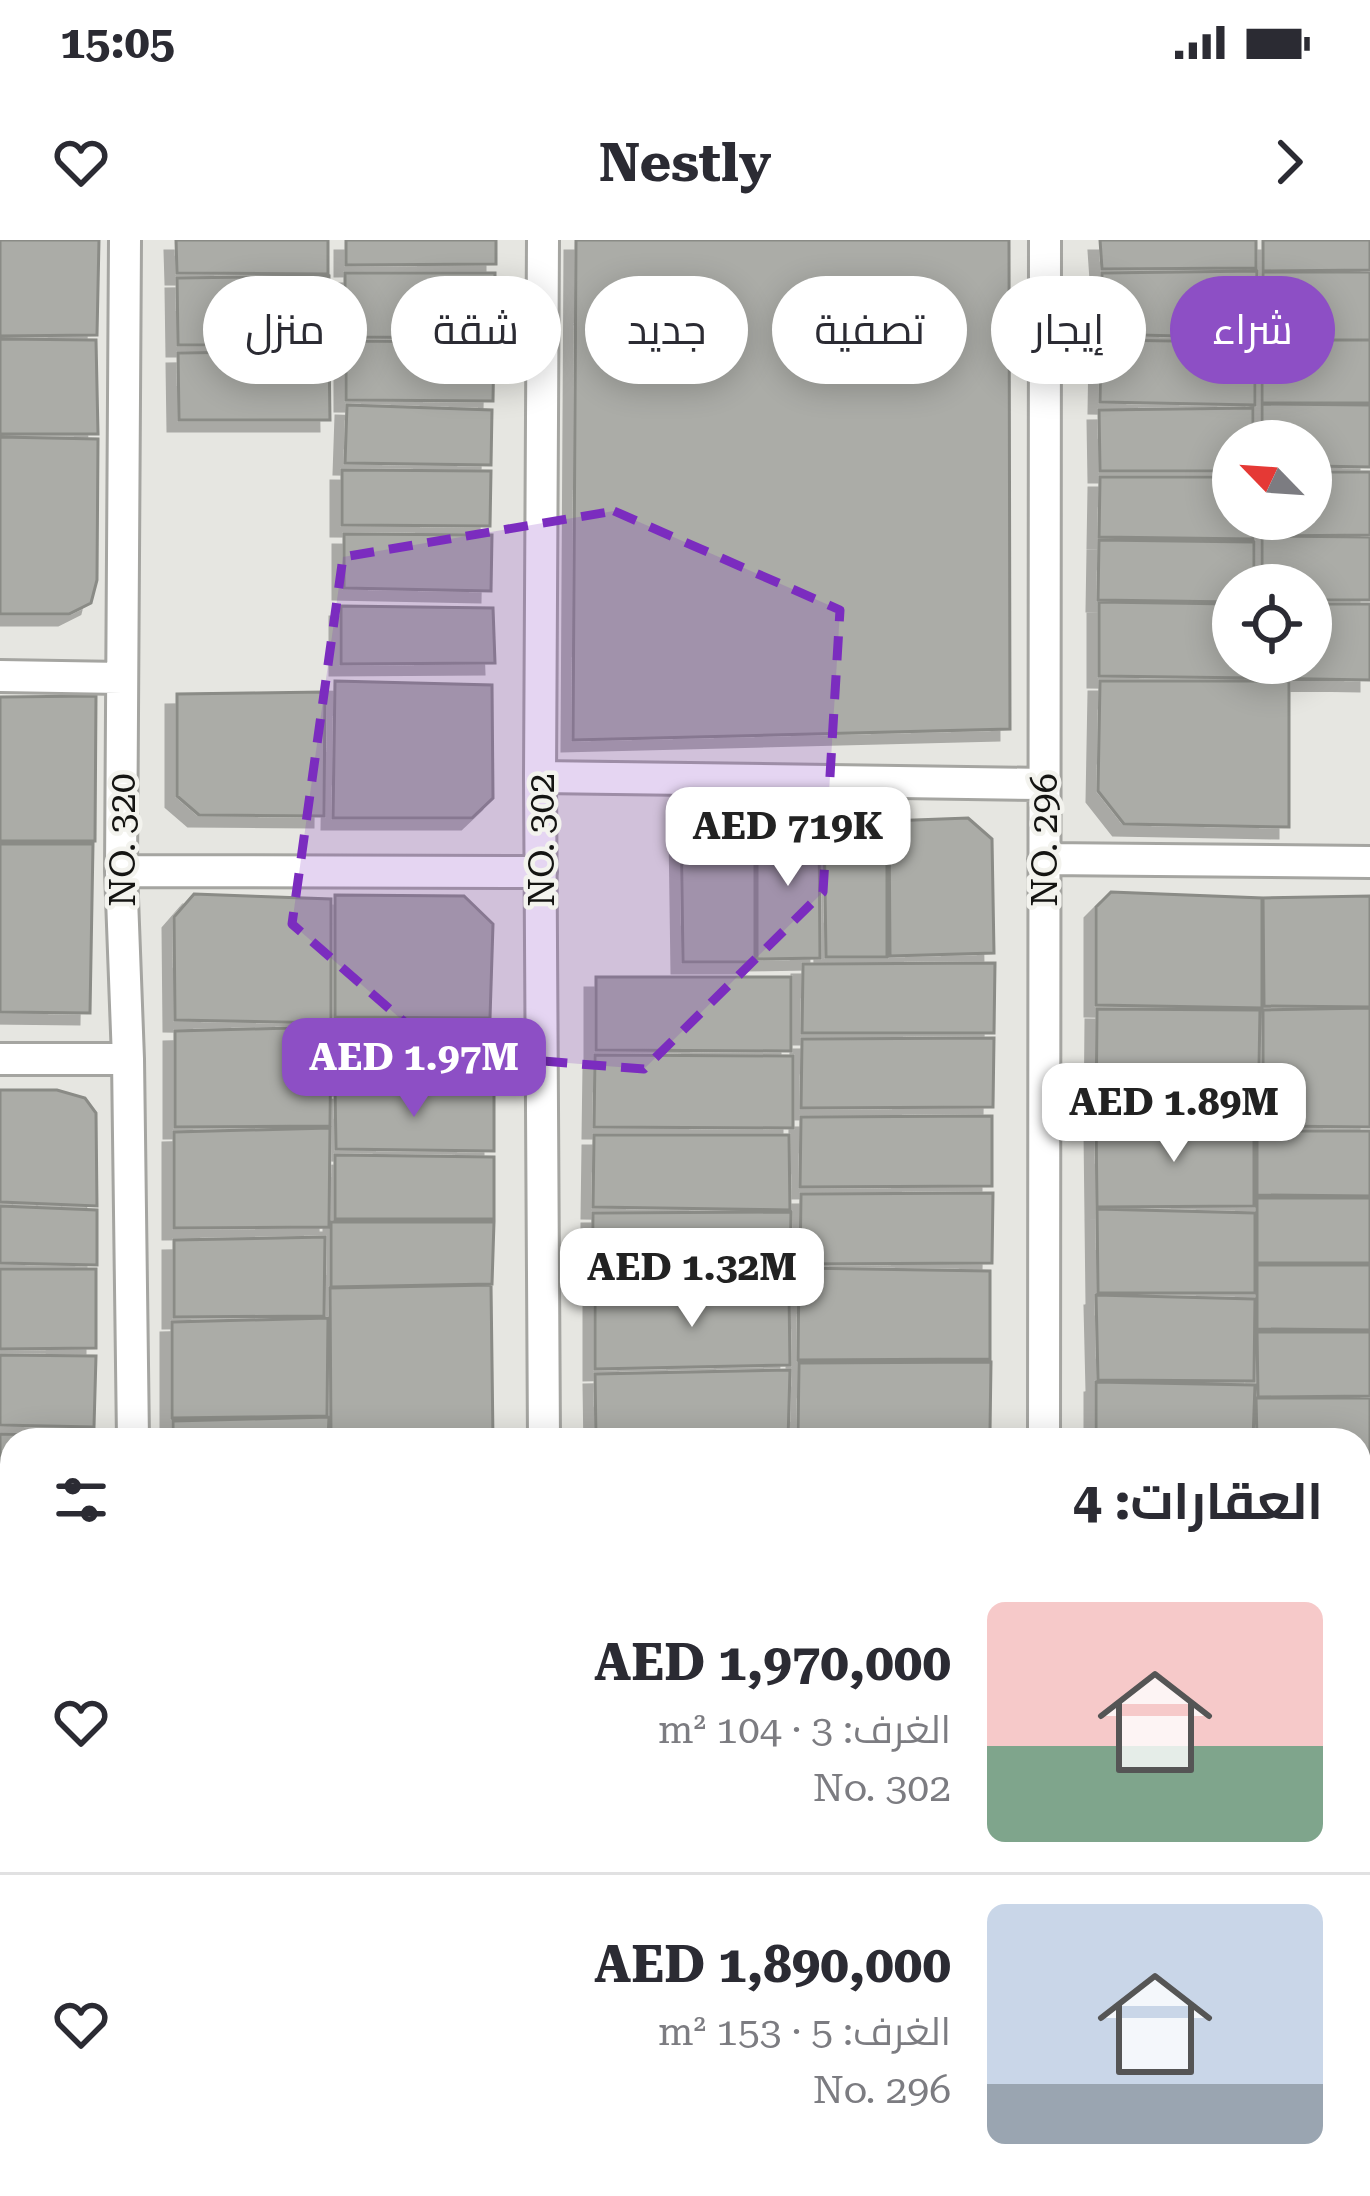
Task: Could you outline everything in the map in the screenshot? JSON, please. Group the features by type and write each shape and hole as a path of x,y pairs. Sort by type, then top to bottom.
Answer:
{"street":[{"name":"NO. 320","path":"125,240 121,871 133,1428"},
{"name":"NO. 302","path":"543,240 544,1428"},
{"name":"NO. 296","path":"1044,1428 1045,240"},
{"path":"0,676 122,677"},
{"path":"540,777 1043,784"},
{"path":"1044,859 1370,862"},
{"path":"121,871 541,872"},
{"path":"0,1059 128,1059"}],"highlighted area":[{"path":"614,511 840,610 823,892 644,1069 440,1053 292,924 343,557"}],"building":[{"path":"0,240 99,240 97,335 0,336"},
{"path":"176,240 328,240 328,274 177,273"},
{"path":"346,240 496,240 496,264 346,265"},
{"path":"576,240 1009,240 1009,276 991,276 991,384 1009,384 1010,729 573,740"},
{"path":"1100,240 1256,240 1256,268 1102,269"},
{"path":"1263,240 1370,240 1370,270 1263,271"},
{"path":"1257,271 1257,276 1170,276 1170,336 1146,335 1146,276 1102,273"},
{"path":"1263,272 1370,272 1370,340 1335,340 1335,276 1263,276"},
{"path":"495,273 391,276 391,337 367,337 367,276 345,276"},
{"path":"177,278 203,278 203,345 178,345"},
{"path":"0,339 96,340 98,434 0,434"},
{"path":"1335,340 1370,340 1370,403 1262,403 1262,384 1335,384"},
{"path":"367,341 391,341 391,384 493,384 493,401 346,400 346,384 367,384"},
{"path":"1146,341 1170,341 1170,384 1255,384 1255,405 1100,402 1100,384 1146,384"},
{"path":"178,353 203,353 203,384 329,384 330,420 179,420"},
{"path":"1262,404 1370,405 1370,467 1332,466 1332,420 1262,420"},
{"path":"347,405 492,410 491,465 345,463"},
{"path":"1253,408 1253,420 1212,420 1212,471 1100,471 1099,410"},
{"path":"0,437 98,439 97,580 91,603 69,614 0,614"},
{"path":"342,470 491,471 490,526 342,525"},
{"path":"1332,472 1370,472 1370,535 1332,535"},
{"path":"1100,477 1212,477 1212,538 1099,537"},
{"path":"344,534 492,535 491,591 344,588"},
{"path":"1370,537 1370,600 1332,600 1332,564 1262,564 1262,540"},
{"path":"1099,540 1254,542 1254,564 1212,564 1212,602 1098,600"},
{"path":"1099,602 1212,604 1212,677 1099,676"},
{"path":"1332,604 1370,604 1370,680 1332,679"},
{"path":"341,606 493,608 495,663 341,664"},
{"path":"335,681 492,685 493,798 472,818 333,818"},
{"path":"1100,681 1289,684 1289,827 1124,824 1098,791"},
{"path":"325,692 324,816 199,815 177,796 177,694"},
{"path":"96,696 95,841 0,841 0,697"},
{"path":"887,818 887,957 826,957 824,820"},
{"path":"968,818 992,839 994,953 890,956 889,821"},
{"path":"755,819 755,962 683,962 681,820"},
{"path":"819,819 820,958 757,959 757,821"},
{"path":"0,844 93,844 90,1013 0,1012"},
{"path":"1111,892 1262,898 1262,1008 1096,1005 1096,907"},
{"path":"194,894 331,899 331,1023 175,1020 174,917"},
{"path":"335,895 464,896 493,924 490,1018 335,1017"},
{"path":"1370,896 1370,1007 1264,1006 1263,898"},
{"path":"995,963 994,1033 802,1033 803,964"},
{"path":"596,977 791,977 791,1051 596,1050"},
{"path":"1370,1008 1370,1127 1263,1126 1263,1010"},
{"path":"1097,1009 1260,1010 1258,1125 1096,1121"},
{"path":"334,1024 493,1028 493,1086 334,1084"},
{"path":"331,1027 330,1126 175,1127 175,1031"},
{"path":"994,1038 993,1107 801,1108 802,1039"},
{"path":"595,1055 793,1056 793,1128 594,1127"},
{"path":"335,1089 494,1093 494,1151 336,1149"},
{"path":"0,1090 57,1090 85,1098 96,1113 97,1206 0,1202"},
{"path":"992,1116 992,1186 800,1187 801,1117"},
{"path":"1096,1122 1254,1126 1254,1206 1097,1207"},
{"path":"330,1128 329,1227 174,1228 174,1132"},
{"path":"1257,1131 1370,1131 1370,1196 1257,1195"},
{"path":"594,1135 789,1135 790,1210 593,1207"},
{"path":"335,1155 494,1157 494,1219 335,1219"},
{"path":"993,1193 992,1263 800,1264 801,1194"},
{"path":"1257,1198 1370,1198 1370,1263 1257,1263"},
{"path":"0,1206 97,1210 97,1265 0,1263"},
{"path":"1097,1209 1255,1213 1255,1293 1098,1293"},
{"path":"791,1212 790,1284 592,1286 593,1213"},
{"path":"331,1222 494,1222 492,1284 331,1287"},
{"path":"325,1237 324,1316 174,1317 174,1240"},
{"path":"1257,1265 1370,1265 1370,1330 1257,1329"},
{"path":"799,1268 990,1271 990,1359 798,1360"},
{"path":"0,1269 96,1269 96,1348 0,1349"},
{"path":"491,1285 493,1428 331,1428 330,1288"},
{"path":"789,1291 790,1365 595,1369 595,1294"},
{"path":"1096,1295 1255,1299 1254,1381 1098,1380"},
{"path":"328,1318 327,1416 172,1418 172,1322"},
{"path":"1257,1332 1370,1332 1370,1396 1258,1397"},
{"path":"0,1355 96,1356 94,1427 0,1425"},
{"path":"991,1362 990,1428 798,1428 799,1363"},
{"path":"790,1370 788,1428 596,1428 595,1374"},
{"path":"1096,1382 1255,1385 1253,1428 1096,1428"},
{"path":"1256,1398 1370,1398 1370,1428 1257,1428"},
{"path":"329,1417 329,1428 173,1428 173,1421"}]}
